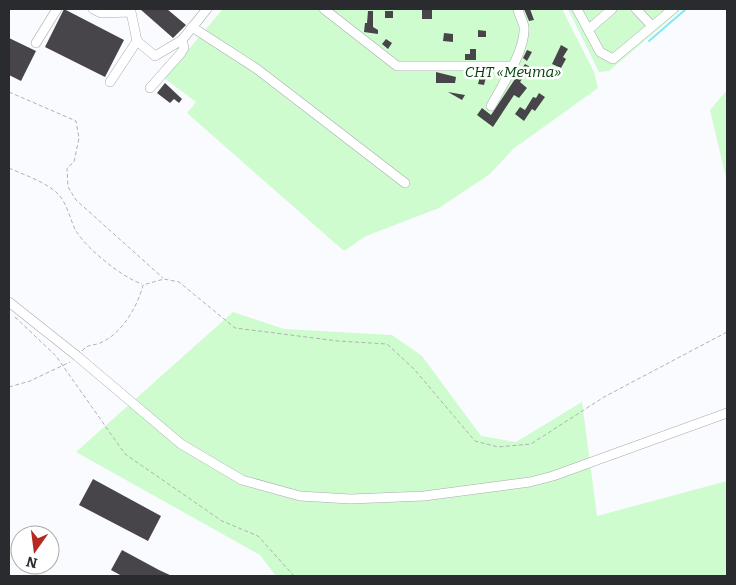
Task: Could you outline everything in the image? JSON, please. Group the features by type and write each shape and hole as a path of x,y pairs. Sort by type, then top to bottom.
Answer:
{"street":[{"path":"36,43 57,9"},
{"path":"93,9 101,13 132,10 137,42 110,82"},
{"path":"137,42 155,56 182,40 207,9"},
{"path":"324,9 397,66 512,66"},
{"path":"491,106 512,66 523,37 524,27 518,9"},
{"path":"576,9 600,52 613,59 673,9"},
{"path":"588,30 612,9"},
{"path":"636,9 652,26"},
{"path":"192,27 257,69 405,183"},
{"path":"150,88 181,53 184,48 182,40"},
{"path":"9,302 77,356 180,444 242,480 300,496 350,499 424,496 530,482 554,476 727,413"}],"path":[{"path":"9,92 76,122 78,138 74,162 67,168 68,187 76,200 164,279"},
{"path":"9,168 38,181 58,193 77,232 100,256 128,280 143,285 164,279 179,282 235,328 329,340 386,344 414,369 475,441 498,447 531,444 604,397 727,332"},
{"path":"9,387 30,381 62,366 77,356 88,345 101,343 125,323 139,302 143,285"},
{"path":"9,312 56,356 124,454 222,521 258,536 294,576"}],"green space":[{"name":"СНТ «Мечта»","path":"223,9 562,9 594,72 598,88 513,149 490,174 439,208 366,236 344,251 187,113 196,102 164,78"},
{"path":"568,9 682,9 609,71 599,72"},
{"path":"727,90 727,182 710,110"},
{"path":"233,312 284,329 392,335 422,356 481,436 516,442 582,402 597,516 727,481 727,576 276,576 260,555 76,452"}],"building":[{"path":"64,9 124,40 105,77 45,47"},
{"path":"140,9 167,9 186,25 173,38"},
{"path":"422,9 432,9 432,19 422,19"},
{"path":"524,9 530,9 534,20 529,21"},
{"path":"368,11 373,11 373,27 378,30 378,34 364,32"},
{"path":"385,11 393,11 393,18 385,18"},
{"path":"478,30 486,31 486,37 478,37"},
{"path":"444,33 453,34 453,42 443,41"},
{"path":"9,38 36,51 21,81 9,75"},
{"path":"386,39 392,43 388,49 382,44"},
{"path":"561,45 568,49 563,57 566,59 561,68 552,64"},
{"path":"470,49 476,49 476,60 465,60 465,54 470,54"},
{"path":"527,50 532,52 527,61 523,58"},
{"path":"525,64 530,67 520,82 527,88 519,98 514,95 493,127 477,115 482,108 491,115"},
{"path":"436,72 456,77 455,83 436,83"},
{"path":"481,72 487,73 484,85 478,84"},
{"path":"165,83 182,99 179,103 174,99 170,103 157,93"},
{"path":"448,92 465,95 462,100"},
{"path":"539,93 545,97 535,111 532,109 524,121 515,114 520,107 525,110 533,97 536,98"},
{"path":"93,479 161,516 148,541 79,505"},
{"path":"122,550 172,576 122,576 111,570"}],"waterway":[{"path":"649,41 686,9"}]}
